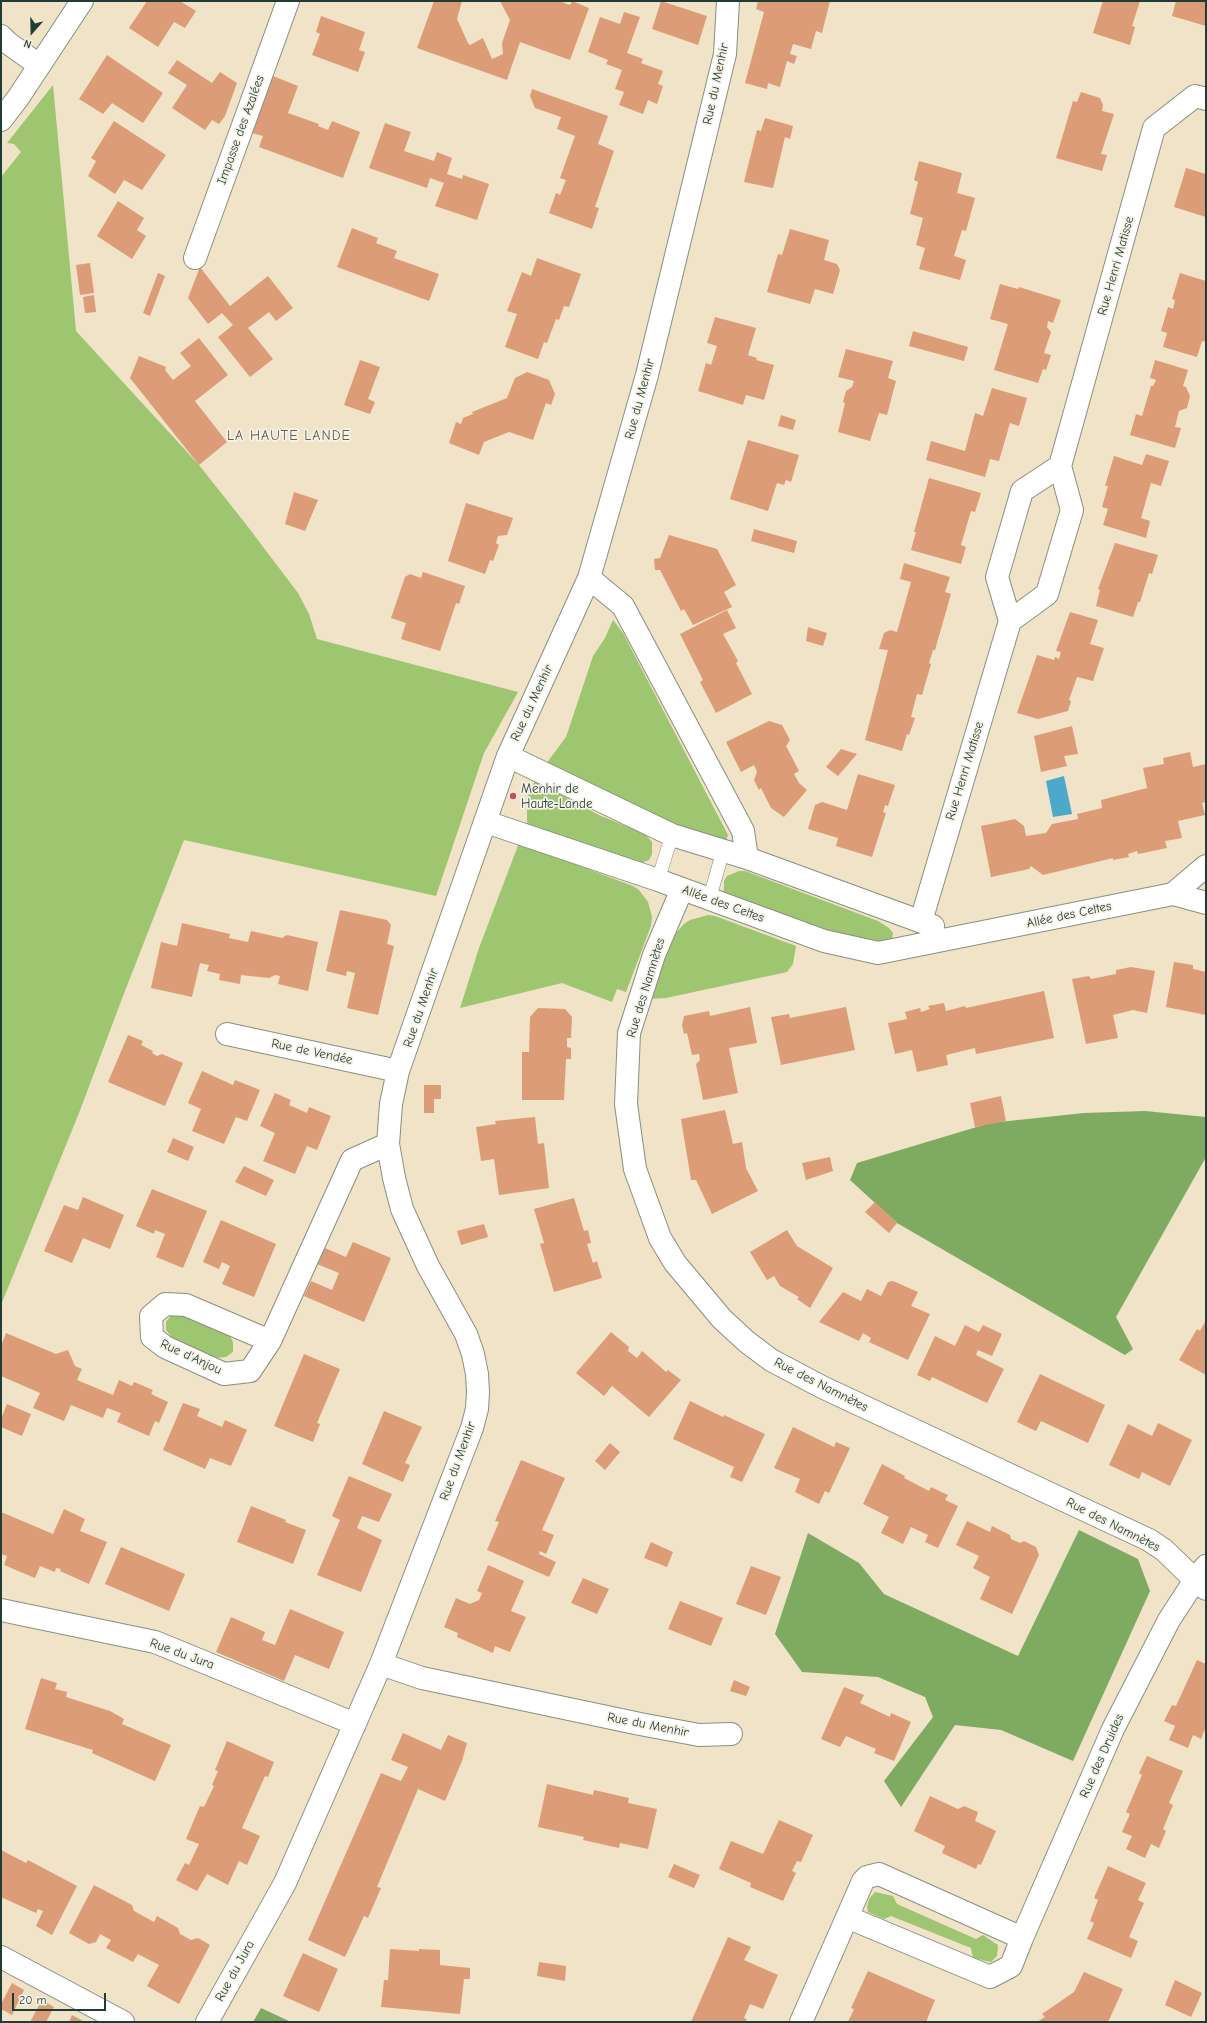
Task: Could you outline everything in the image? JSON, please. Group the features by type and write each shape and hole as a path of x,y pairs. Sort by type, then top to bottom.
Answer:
{"street":[{"path":"1,120 18,98 82,1"},
{"name":"Impasse des Azalées","path":"195,258 288,1"},
{"name":"Rue du Menhir","path":"728,1 724,54 648,375 589,578 508,756 398,1071 391,1104 388,1144 402,1209 428,1266 466,1334 473,1354 477,1374 478,1392 472,1428 381,1664 422,1678 640,1724 699,1735 731,1734"},
{"path":"1,36 8,43 39,65"},
{"name":"Rue Henri Matisse","path":"1060,466 1154,128 1195,96 1206,99"},
{"path":"1060,466 1072,510 1047,594 1010,620 997,577 1022,491 1060,466"},
{"path":"589,578 622,606 743,831 747,858"},
{"name":"Rue Henri Matisse","path":"921,921 1010,620"},
{"path":"508,756 672,835 747,858 965,937"},
{"name":"Allée des Celtes","path":"486,822 658,880 824,941 878,953 965,937 1173,894 1206,903"},
{"name":"Allée des Celtes","path":"1173,894 1206,866"},
{"name":"Rue des Namnètes","path":"682,890 654,955 629,1033 626,1104 635,1169 660,1238 675,1263 722,1319 747,1342 771,1360 822,1387 1149,1540 1202,1578"},
{"name":"Rue de Vendée","path":"227,1034 398,1071"},
{"name":"Rue d'Anjou","path":"270,1340 186,1305 165,1304 151,1316 152,1337 165,1347 224,1374 250,1371 270,1340 352,1160 388,1144"},
{"name":"Rue des Druides","path":"847,1917 990,1976 1011,1966 1113,1729 1169,1620 1202,1578"},
{"name":"Rue du Jura","path":"1,1610 155,1642 355,1724"},
{"name":"Rue du Jura","path":"207,2022 285,1882 381,1664"},
{"path":"801,2022 863,1881 867,1877 879,1874 1022,1938"},
{"path":"1,1957 123,2022"}],"lane":[{"path":"658,880 672,835"},
{"path":"709,900 723,850"}],"green space":[{"path":"53,85 76,331 199,465 245,523 298,593 309,614 317,639 518,692 484,753 436,896 184,840 79,1113 1,1305 1,177 21,152 14,144 7,143"},
{"path":"613,620 623,633 728,835 725,843 624,804 546,764 566,737 593,656 605,638"},
{"path":"535,781 599,815 645,834 652,842 652,854 649,860 639,864 527,824 527,798"},
{"path":"519,843 633,886 639,890 648,902 652,917 651,926 626,992 617,989 612,1002 562,983 460,1008 479,948"},
{"path":"739,871 745,871 878,921 889,928 893,933 892,941 865,945 724,893 724,881 727,876"},
{"path":"708,915 715,916 796,946 793,964 787,972 666,998 650,999 674,935 690,920"},
{"path":"1145,1111 1206,1117 1206,1157 1116,1317 1133,1349 1125,1355 897,1223 850,1180 857,1163 990,1123 1084,1113"},
{"path":"180,1312 228,1332 233,1342 233,1352 226,1357 217,1358 173,1339 166,1330 166,1322 171,1315"},
{"path":"1079,1530 1138,1559 1150,1591 1073,1761 1001,1730 955,1725 901,1807 884,1781 933,1717 925,1697 878,1677 802,1672 775,1634 808,1533 859,1563 884,1594 1018,1656"},
{"path":"875,1892 893,1896 897,1904 976,1939 983,1935 998,1945 997,1956 991,1962 973,1958 971,1948 891,1916 884,1919 868,1912 867,1907 869,1899"},
{"path":"261,2008 291,2022 253,2022"}],"water":[{"path":"1064,776 1072,814 1053,817 1046,781"}],"building":[{"path":"147,1 180,1 196,11 185,28 174,22 158,47 129,28"},
{"path":"434,1 462,1 457,19 468,43 470,45 483,38 492,59 503,54 502,43 510,20 500,1 559,1 570,5 572,1 589,8 570,60 520,42 507,80 417,48"},
{"path":"661,1 707,16 698,45 652,29"},
{"path":"758,1 830,1 822,33 816,31 811,49 793,44 790,54 797,56 794,64 787,61 780,87 768,83 767,89 745,83 764,12 756,9"},
{"path":"1103,1 1140,1 1132,26 1135,27 1130,45 1093,33"},
{"path":"1176,1 1206,1 1206,26 1172,16"},
{"path":"624,12 640,17 627,53 643,59 641,63 663,71 658,84 663,86 657,104 648,100 643,114 619,105 624,92 615,89 622,70 606,64 608,60 588,52 600,17 620,24"},
{"path":"321,16 365,32 359,50 365,52 358,72 312,55 320,34 316,32"},
{"path":"107,55 163,93 143,123 112,103 103,114 79,99"},
{"path":"177,60 212,83 220,72 237,83 225,116 219,124 212,120 205,130 172,108 187,85 168,73"},
{"path":"273,76 298,86 288,113 319,124 318,126 328,130 332,121 360,132 343,178 259,147 263,136 252,133"},
{"path":"532,89 608,116 598,144 614,151 595,207 599,208 592,229 549,213 556,193 560,195 566,180 560,178 575,136 557,129 561,117 535,108 530,96"},
{"path":"1081,92 1100,98 1103,105 1102,111 1114,114 1101,154 1107,155 1102,171 1056,158 1073,101 1077,102"},
{"path":"765,118 793,126 790,139 785,137 773,188 744,182 757,130 761,131"},
{"path":"114,121 166,155 142,190 124,180 115,194 88,176 96,161 91,158"},
{"path":"385,123 411,132 404,151 434,161 437,152 452,158 447,174 462,179 463,175 489,184 477,220 435,206 444,183 430,178 427,188 369,168"},
{"path":"919,161 962,173 957,193 975,198 966,231 962,230 954,256 966,260 960,280 919,269 925,248 916,245 923,218 910,214 918,182 914,180"},
{"path":"1186,168 1206,174 1206,217 1174,207"},
{"path":"118,201 144,218 137,230 146,236 132,259 97,236"},
{"path":"352,228 378,238 376,243 397,251 394,258 439,274 429,301 337,267"},
{"path":"790,229 829,240 824,260 837,264 840,270 833,294 815,289 810,304 767,292 778,254 782,255"},
{"path":"537,258 581,274 569,307 564,306 559,320 556,319 547,343 544,342 538,359 505,347 517,314 507,311 522,272 531,276"},
{"path":"90,263 94,293 80,295 76,265"},
{"path":"200,267 230,306 268,276 293,308 276,321 269,312 248,328 273,359 250,377 218,337 233,325 222,313 208,324 188,298"},
{"path":"158,273 165,276 150,316 143,313"},
{"path":"1180,273 1206,281 1206,342 1202,341 1197,357 1163,347 1167,333 1161,331 1168,307 1173,309 1175,300 1172,299"},
{"path":"1000,284 1018,289 1019,287 1061,300 1053,323 1048,321 1047,327 1051,332 1044,353 1051,355 1046,370 1043,369 1038,383 994,370 1008,324 990,319"},
{"path":"94,295 96,312 85,313 83,297"},
{"path":"715,317 756,328 748,355 757,358 756,360 774,365 764,400 746,395 743,405 698,391 706,363 711,365 717,346 707,343"},
{"path":"913,331 968,347 964,361 909,346"},
{"path":"199,338 228,375 195,401 227,442 199,465 130,378 139,356 166,367 165,370 173,380 191,366 180,353"},
{"path":"846,349 893,361 888,378 896,381 887,415 879,413 870,441 838,432 845,403 843,402 846,391 852,387 854,381 838,377"},
{"path":"360,360 380,367 368,399 375,402 370,414 344,405"},
{"path":"1155,360 1188,370 1183,386 1186,387 1190,396 1187,408 1179,411 1175,427 1181,428 1175,448 1130,435 1136,414 1142,416 1151,386 1153,386 1156,380 1150,378"},
{"path":"527,372 549,380 555,394 551,405 546,403 533,440 509,432 484,442 479,455 449,443 456,422 461,424 463,418 473,414 472,412 507,398 515,378"},
{"path":"992,388 1027,398 1019,426 1010,423 999,461 990,459 985,477 926,460 931,441 965,451 975,413 983,416"},
{"path":"781,415 796,420 793,430 778,426"},
{"path":"748,440 799,455 791,482 786,480 784,485 777,483 768,511 730,499"},
{"path":"1146,454 1169,461 1161,486 1151,483 1141,518 1150,521 1146,538 1103,525 1108,509 1102,507 1108,486 1105,486 1114,456 1142,465"},
{"path":"929,478 981,493 975,512 971,511 961,545 966,547 961,564 911,550 916,532 914,532"},
{"path":"294,492 318,500 305,531 285,524"},
{"path":"466,503 513,518 507,535 498,536 496,543 499,545 493,561 490,560 485,574 448,561"},
{"path":"754,529 797,541 794,553 751,541"},
{"path":"669,535 717,549 736,585 724,592 732,607 693,625 684,609 681,611 660,570 655,570 654,559 660,558"},
{"path":"1115,543 1158,555 1152,574 1149,573 1140,602 1138,602 1133,617 1096,606 1100,590 1098,589"},
{"path":"904,563 950,577 945,592 951,594 935,650 933,650 929,663 931,664 922,695 917,694 911,717 915,718 909,735 907,734 902,751 865,740 888,650 879,649 884,633 890,630 897,632 911,582 900,579"},
{"path":"423,572 465,586 459,604 456,603 440,651 401,639 406,623 391,618 405,577 410,574 421,578"},
{"path":"727,610 736,628 723,634 738,661 736,663 752,694 716,713 700,682 703,680 680,634"},
{"path":"1070,612 1098,620 1090,644 1104,648 1093,681 1077,677 1069,700 1071,701 1068,711 1038,719 1017,713 1037,655 1054,660 1055,657 1059,659 1061,652 1056,651"},
{"path":"808,627 827,633 823,646 806,641"},
{"path":"769,721 782,725 790,740 786,746 799,771 794,774 799,783 807,790 784,817 771,808 761,788 759,790 754,780 757,772 754,765 741,772 726,742"},
{"path":"1072,726 1078,754 1064,756 1067,766 1041,772 1034,736"},
{"path":"841,749 857,754 838,776 826,767"},
{"path":"1190,752 1193,767 1206,764 1206,802 1202,803 1205,815 1178,821 1182,838 1165,841 1167,848 1138,854 1137,851 1128,854 1129,857 1113,860 1113,858 1043,875 1031,866 1029,869 991,877 981,826 1015,819 1024,826 1026,836 1046,833 1052,824 1078,819 1077,814 1102,808 1101,800 1147,788 1143,768 1164,764 1163,758"},
{"path":"858,774 895,785 888,806 885,805 883,812 886,813 872,857 836,846 838,838 808,829 815,805 822,802 847,810"},
{"path":"340,910 387,920 391,925 387,944 394,946 378,1015 347,1008 355,973 347,971 346,976 326,971"},
{"path":"182,923 230,934 229,938 248,942 251,931 282,938 287,935 318,942 308,991 278,984 280,976 275,975 269,978 241,975 240,984 219,980 220,974 207,971 209,965 200,963 192,997 151,988 161,942 177,946"},
{"path":"1174,962 1193,965 1193,969 1206,972 1206,1015 1166,1007"},
{"path":"1131,967 1155,971 1147,1013 1133,1010 1113,1015 1118,1038 1086,1044 1072,979 1089,976 1091,979 1116,974 1116,970"},
{"path":"1044,991 1054,1038 976,1054 975,1048 946,1055 948,1065 917,1072 912,1050 895,1054 888,1023 907,1019 905,1012 920,1008 921,1012 930,1009 928,1006 944,1003 946,1011 965,1006 966,1008"},
{"path":"750,1007 757,1043 729,1048 738,1093 703,1100 696,1064 700,1060 699,1054 692,1055 687,1033 684,1034 682,1025 684,1016 709,1011 710,1016"},
{"path":"846,1007 855,1050 781,1065 771,1017 789,1014 790,1018"},
{"path":"538,1008 565,1009 572,1017 571,1038 567,1038 567,1047 571,1048 571,1059 566,1059 564,1100 522,1100 522,1052 529,1052 530,1017"},
{"path":"128,1035 143,1041 141,1045 153,1051 152,1053 157,1056 162,1054 183,1063 165,1106 108,1082"},
{"path":"202,1071 233,1085 235,1080 260,1090 247,1121 236,1117 224,1144 192,1131 201,1109 188,1103"},
{"path":"424,1085 441,1085 441,1099 434,1099 434,1113 424,1113"},
{"path":"275,1093 291,1100 289,1105 307,1113 309,1107 331,1116 317,1150 307,1146 295,1174 263,1161 275,1133 260,1126"},
{"path":"1001,1096 1006,1121 975,1127 970,1103"},
{"path":"725,1110 733,1144 742,1142 746,1168 758,1191 712,1214 696,1180 691,1180 681,1119"},
{"path":"535,1117 538,1144 544,1143 549,1188 499,1195 494,1159 481,1161 476,1127 496,1124 495,1121"},
{"path":"173,1138 194,1147 188,1161 167,1152"},
{"path":"830,1157 833,1171 806,1180 802,1163"},
{"path":"244,1166 274,1180 266,1196 235,1182"},
{"path":"152,1189 207,1211 183,1268 156,1257 165,1234 155,1230 154,1234 136,1226"},
{"path":"83,1197 124,1215 110,1249 83,1238 72,1263 44,1251 64,1205 78,1210"},
{"path":"574,1198 584,1231 588,1230 591,1243 587,1244 593,1263 597,1261 602,1278 554,1292 540,1244 544,1243 534,1209"},
{"path":"875,1202 897,1223 889,1233 865,1212"},
{"path":"221,1220 276,1244 254,1297 222,1284 230,1266 222,1262 219,1269 203,1262"},
{"path":"484,1224 488,1237 461,1245 457,1231"},
{"path":"787,1230 797,1246 833,1268 810,1308 797,1299 799,1297 780,1286 774,1276 767,1280 750,1252"},
{"path":"353,1242 391,1258 364,1322 304,1296 311,1281 332,1290 339,1273 317,1264 325,1248 346,1257"},
{"path":"893,1281 918,1292 911,1306 930,1314 908,1360 869,1342 871,1338 863,1333 859,1341 819,1322 843,1292 861,1301 867,1289 881,1296 888,1282"},
{"path":"1206,1320 1206,1375 1179,1360 1197,1329 1200,1331"},
{"path":"965,1325 979,1332 983,1325 1002,1334 992,1356 978,1350 976,1355 1004,1369 987,1403 932,1377 930,1381 917,1375 935,1336 955,1346"},
{"path":"611,1332 629,1347 628,1351 637,1358 642,1351 666,1372 668,1370 681,1380 649,1417 612,1386 604,1396 576,1373"},
{"path":"6,1333 56,1354 68,1350 75,1366 82,1369 77,1380 113,1395 119,1380 132,1386 134,1382 153,1390 151,1394 168,1402 159,1423 155,1421 149,1436 117,1422 121,1413 107,1408 103,1418 71,1405 64,1421 33,1408 40,1393 1,1376 1,1346"},
{"path":"304,1354 340,1369 317,1423 320,1424 313,1442 274,1426"},
{"path":"1040,1374 1105,1405 1088,1443 1041,1421 1036,1431 1017,1422"},
{"path":"690,1401 723,1417 724,1415 765,1434 742,1482 730,1477 734,1467 673,1439"},
{"path":"183,1403 200,1409 197,1416 222,1427 225,1420 247,1430 231,1466 210,1458 205,1469 163,1450"},
{"path":"7,1404 31,1414 22,1436 1,1427 1,1419"},
{"path":"384,1411 422,1427 405,1463 410,1465 403,1482 362,1464"},
{"path":"1158,1423 1192,1440 1170,1486 1142,1472 1139,1479 1109,1465 1128,1424 1152,1436"},
{"path":"793,1427 834,1447 836,1442 850,1448 829,1493 825,1491 819,1504 795,1492 800,1479 774,1468"},
{"path":"610,1443 620,1452 605,1470 595,1461"},
{"path":"521,1460 565,1478 542,1530 554,1535 546,1554 540,1551 539,1554 556,1562 549,1577 487,1550 499,1522 495,1521"},
{"path":"882,1464 929,1491 931,1487 948,1495 945,1500 958,1506 938,1548 925,1542 928,1535 911,1527 903,1544 881,1533 889,1517 863,1504"},
{"path":"349,1476 392,1494 379,1522 362,1516 357,1528 382,1540 361,1592 317,1575 340,1520 332,1516"},
{"path":"251,1506 306,1530 293,1564 237,1542"},
{"path":"64,1509 85,1519 80,1531 107,1542 89,1584 60,1571 61,1569 56,1568 55,1572 40,1566 35,1578 4,1565 7,1556 1,1554 1,1512 53,1534"},
{"path":"967,1521 990,1532 992,1526 1010,1535 1011,1539 1020,1543 1024,1541 1036,1547 1039,1555 1012,1614 980,1599 990,1577 973,1568 979,1556 956,1545"},
{"path":"651,1542 673,1552 667,1567 644,1558"},
{"path":"121,1547 185,1574 169,1611 105,1584"},
{"path":"488,1565 524,1581 511,1611 526,1617 510,1652 495,1646 493,1653 457,1637 458,1633 444,1627 456,1598 470,1604 479,1600 482,1593 477,1591"},
{"path":"751,1566 781,1577 766,1615 736,1604"},
{"path":"583,1578 609,1589 597,1614 571,1603"},
{"path":"680,1601 723,1618 711,1646 668,1629"},
{"path":"290,1609 344,1632 329,1669 295,1655 284,1681 216,1652 231,1617 265,1632 262,1640 275,1645"},
{"path":"1197,1660 1206,1664 1206,1727 1201,1739 1193,1735 1188,1748 1169,1740 1175,1726 1164,1721 1172,1705 1176,1706"},
{"path":"41,1678 57,1683 55,1689 67,1692 66,1697 110,1711 124,1719 122,1724 171,1745 155,1781 92,1753 93,1750 25,1729"},
{"path":"734,1680 750,1687 746,1696 730,1691"},
{"path":"844,1687 864,1695 860,1703 890,1717 891,1713 911,1722 894,1761 874,1753 876,1749 846,1736 840,1747 821,1739"},
{"path":"403,1733 441,1750 448,1735 467,1743 462,1761 445,1801 418,1789 377,1887 381,1888 368,1918 364,1916 345,1957 308,1940 381,1773 401,1781 408,1767 391,1760"},
{"path":"227,1741 274,1762 268,1777 265,1776 242,1828 260,1836 247,1865 239,1861 228,1885 207,1874 197,1891 176,1880 185,1863 189,1865 199,1844 186,1839 200,1806 204,1807 214,1786 212,1785 218,1771 215,1770"},
{"path":"1147,1756 1183,1771 1169,1803 1173,1805 1163,1829 1166,1831 1159,1848 1151,1844 1145,1858 1126,1849 1132,1836 1122,1832 1130,1814 1126,1812 1142,1775 1139,1773"},
{"path":"547,1784 593,1795 594,1790 629,1798 628,1803 657,1809 648,1849 620,1843 619,1848 583,1840 584,1837 538,1827"},
{"path":"930,1796 958,1809 964,1806 978,1812 975,1821 996,1831 981,1865 978,1864 976,1869 942,1853 945,1846 914,1831"},
{"path":"779,1820 813,1835 801,1862 797,1861 792,1871 796,1873 783,1901 750,1887 751,1883 719,1869 731,1841 763,1854"},
{"path":"1,1850 26,1863 28,1860 77,1886 52,1935 36,1926 43,1911 38,1909 36,1913 1,1897"},
{"path":"674,1864 700,1875 694,1888 668,1877"},
{"path":"1108,1866 1146,1883 1138,1900 1144,1903 1129,1937 1138,1941 1131,1958 1087,1939 1094,1923 1090,1921 1098,1900 1094,1898"},
{"path":"94,1885 132,1905 134,1911 154,1922 157,1916 178,1928 180,1934 191,1940 198,1938 210,1945 179,2004 147,1986 159,1965 138,1954 133,1962 106,1948 111,1940 100,1934 96,1942 89,1944 69,1933"},
{"path":"728,1937 751,1947 744,1960 778,1975 763,2009 750,2004 744,2018 747,2019 745,2022 691,2022"},
{"path":"390,1949 419,1951 419,1949 440,1950 440,1965 470,1968 470,1979 464,1979 460,2014 381,2007 384,1980 388,1980"},
{"path":"303,1953 338,1969 319,2012 283,1996"},
{"path":"539,1962 566,1966 565,1981 537,1976"},
{"path":"868,1971 935,2000 926,2022 848,2022 854,2009 851,2008"},
{"path":"1084,1972 1123,1989 1109,2020 1106,2022 1037,2022 1045,2017 1042,2014 1074,1992"},
{"path":"1175,1980 1202,1993 1191,2017 1165,2005"},
{"path":"12,1983 24,1990 12,2015 1,2009 1,2004"},
{"path":"42,2000 54,2007 46,2022 30,2022"},
{"path":"72,2015 85,2022 69,2022"}],"place":[{"name":"Menhir de Haute-Lande","path":"513,796"}],"district":[{"name":"LA HAUTE LANDE","path":"289,436"}]}
